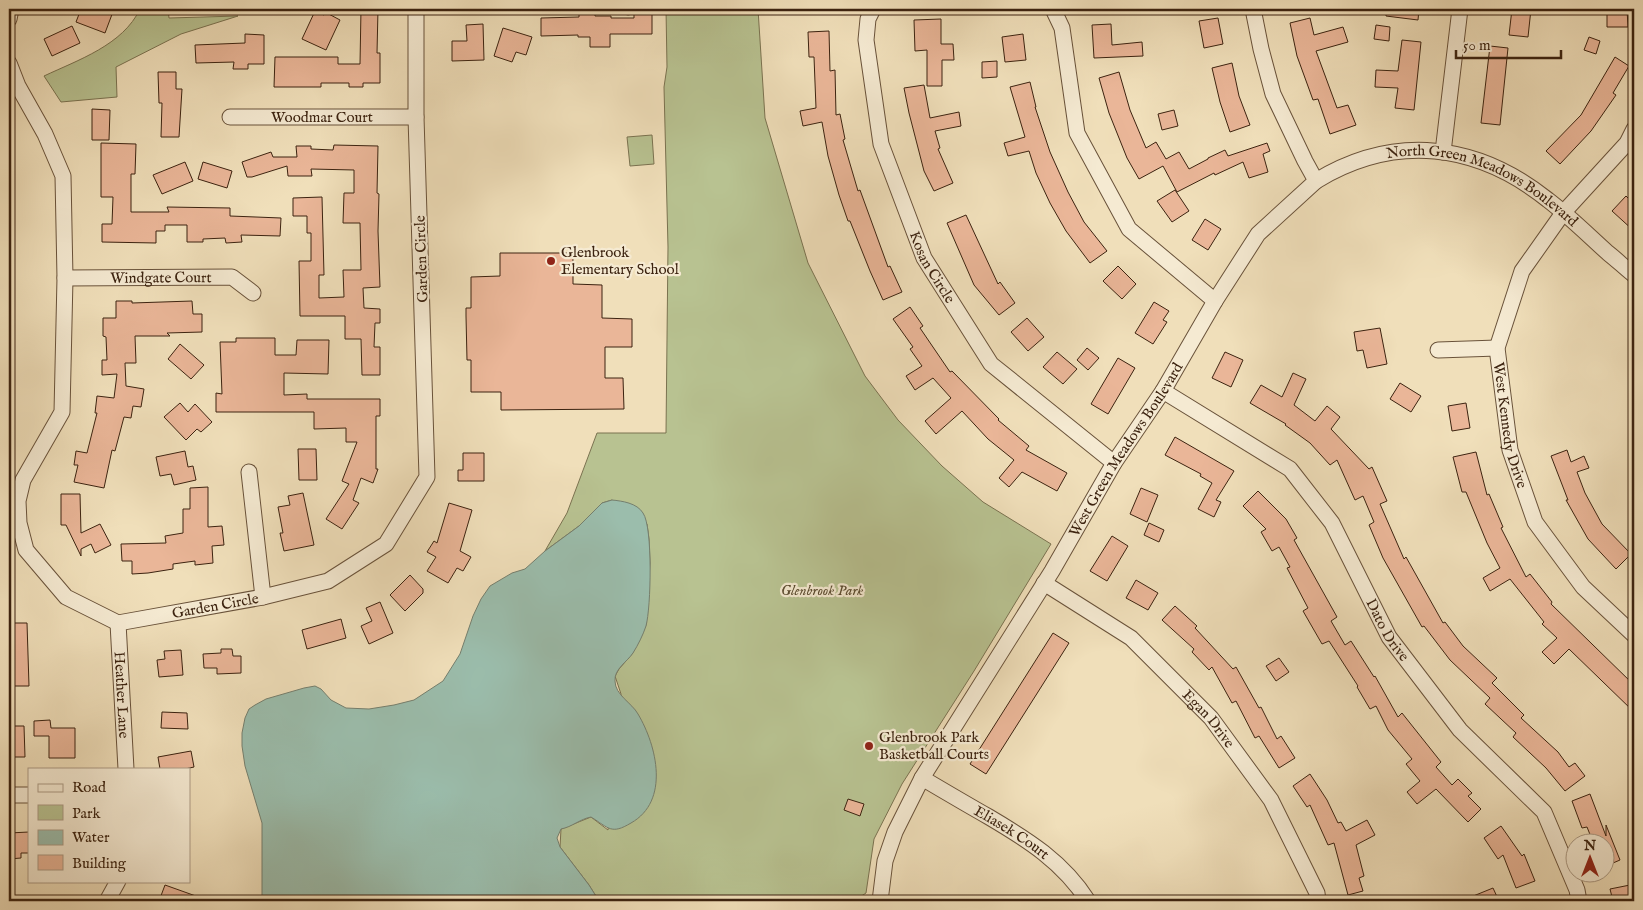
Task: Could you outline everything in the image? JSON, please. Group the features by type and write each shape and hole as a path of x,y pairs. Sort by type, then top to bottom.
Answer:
{"street":[{"path":"9,19 11,9"},
{"name":"Garden Circle","path":"118,623 263,597 328,582 386,544 427,477 416,117 416,9"},
{"name":"Kosan Circle","path":"873,9 868,18 866,40 881,144 924,258 991,364 1114,463"},
{"path":"1053,9 1062,28 1077,133 1129,228 1215,301"},
{"path":"1253,9 1272,94 1316,181"},
{"path":"1443,152 1460,9"},
{"path":"9,63 18,86 45,134 63,176 65,278 62,412 23,480 18,501 19,523 26,550 66,597 118,623"},
{"name":"Woodmar Court","path":"230,117 416,117"},
{"name":"West Kennedy Drive","path":"1634,129 1627,143 1563,213 1522,271 1497,348 1510,450 1535,522 1583,587 1634,635"},
{"name":"North Green Meadows Boulevard","path":"1316,181 1335,169 1359,159 1394,151 1443,152 1474,158 1512,174 1537,191 1634,275"},
{"name":"West Green Meadows Boulevard","path":"880,901 885,862 892,839 922,778 1044,583 1114,463 1163,391 1215,301 1258,234 1316,181"},
{"name":"Windgate Court","path":"65,278 232,277 253,293"},
{"path":"1438,350 1497,348"},
{"name":"Dato Drive","path":"1163,391 1290,469 1332,523 1389,637 1460,730 1544,812 1577,890 1579,901"},
{"path":"249,472 263,597"},
{"name":"Egan Drive","path":"1044,583 1131,638 1211,718 1271,800 1317,894 1318,901"},
{"name":"Heather Lane","path":"118,623 126,768"},
{"name":"Eliasek Court","path":"922,778 1028,841 1058,865 1080,889 1088,901"},
{"path":"9,795 28,795"},
{"path":"107,901 117,882"}],"green space":[{"path":"140,9 168,9 169,18 238,16 181,34 116,67 117,97 61,102 44,76 85,57 111,42 132,22"},
{"name":"Glenbrook Park","path":"666,9 758,9 765,118 808,263 865,376 898,420 942,466 983,502 1051,544 974,671 902,784 874,839 866,893 854,901 599,901 560,847 561,829 591,817 608,830 621,694 615,676 632,654 646,625 650,563 647,524 612,500 602,503 579,526 545,551 567,513 597,433 666,433 668,247 664,87 667,67"},
{"path":"652,135 654,164 630,166 627,137"}],"water":[{"path":"612,500 629,503 637,507 643,513 646,521 650,550 648,617 640,640 633,653 621,666 615,681 618,691 638,714 645,727 654,757 656,772 655,787 651,801 643,813 631,823 619,829 610,829 591,817 561,829 557,838 560,847 599,901 262,901 262,823 245,766 242,746 242,733 249,709 266,699 315,686 321,689 331,700 346,708 369,709 414,700 443,681 460,654 473,616 490,586 512,573 525,569 545,551 579,526 602,503"}],"building":[{"path":"81,9 114,9 105,33 76,22"},
{"path":"361,9 378,9 377,53 380,53 380,83 363,83 363,87 349,87 349,83 321,83 321,87 274,87 275,57 338,57 338,64 360,64"},
{"path":"634,9 652,9 652,34 610,34 610,47 590,47 590,37 578,37 578,35 541,36 541,18 579,17 579,12 595,12 595,16 634,18"},
{"path":"1386,9 1419,9 1418,20 1386,16"},
{"path":"1512,9 1531,9 1528,37 1509,35"},
{"path":"1607,9 1627,9 1628,27 1607,27"},
{"path":"315,11 324,15 325,12 340,20 326,50 302,39"},
{"path":"1218,18 1223,44 1204,48 1199,21"},
{"path":"1310,18 1314,35 1343,27 1348,42 1316,51 1337,108 1348,105 1356,125 1330,134 1318,99 1313,100 1297,56 1290,23"},
{"path":"941,19 941,44 953,44 954,60 942,60 942,86 927,86 927,50 915,51 914,20"},
{"path":"483,24 484,60 452,61 452,41 467,41 466,25"},
{"path":"1111,24 1112,45 1142,42 1143,56 1094,58 1092,25"},
{"path":"1376,25 1390,27 1389,41 1374,39"},
{"path":"72,26 80,43 52,56 44,39"},
{"path":"503,28 532,37 526,55 516,52 512,62 494,56"},
{"path":"829,31 830,71 835,70 836,115 840,114 845,139 843,140 858,191 860,190 888,267 890,266 902,292 883,300 850,221 848,221 839,195 828,156 822,122 803,126 800,111 816,108 814,57 809,57 808,32"},
{"path":"245,34 264,35 264,64 248,64 248,69 233,69 234,62 196,63 195,45 245,43"},
{"path":"1023,34 1026,60 1005,62 1002,37"},
{"path":"1589,37 1600,41 1596,54 1584,50"},
{"path":"1402,40 1421,42 1414,110 1395,108 1398,88 1375,87 1376,70 1398,71"},
{"path":"1490,46 1508,48 1500,125 1481,123"},
{"path":"1615,57 1629,66 1613,93 1616,95 1591,131 1560,164 1546,151 1581,115"},
{"path":"997,61 997,77 982,78 982,62"},
{"path":"1232,63 1239,96 1250,125 1230,132 1220,102 1212,68"},
{"path":"158,72 176,72 176,89 182,89 179,137 161,137 162,103 159,103"},
{"path":"1119,72 1130,110 1146,148 1156,142 1166,159 1179,152 1189,169 1225,150 1228,156 1267,143 1270,151 1263,154 1268,172 1249,178 1243,162 1215,175 1214,173 1177,192 1163,166 1139,179 1127,158 1109,113 1099,78"},
{"path":"1030,82 1035,107 1050,152 1068,192 1084,222 1107,251 1090,263 1066,231 1050,203 1036,173 1029,151 1008,156 1004,143 1025,137 1010,87"},
{"path":"924,85 930,118 959,112 961,126 935,131 940,148 938,149 953,183 934,191 924,171 904,88"},
{"path":"92,109 110,110 109,140 92,140"},
{"path":"1174,110 1178,126 1162,130 1158,114"},
{"path":"101,143 136,144 135,174 131,174 131,212 169,212 167,207 230,208 230,216 281,218 280,236 241,235 242,242 226,243 225,238 203,239 203,242 187,242 187,225 165,225 165,231 156,231 156,243 102,242 102,224 112,224 113,197 101,197"},
{"path":"334,145 378,146 377,193 379,194 380,287 363,288 364,308 380,309 380,323 375,323 374,347 380,347 380,375 362,375 361,339 345,339 345,316 300,316 299,261 311,261 311,233 307,233 307,216 293,216 293,198 322,197 324,275 319,275 319,298 344,297 343,270 361,270 360,223 343,223 344,193 354,193 354,170 311,169 312,176 288,176 287,166 247,177 242,162 271,152 273,157 297,157 296,146 311,146 311,149 333,150"},
{"path":"185,162 193,181 162,194 153,175"},
{"path":"203,162 232,171 227,188 198,179"},
{"path":"1175,190 1189,211 1172,222 1157,201"},
{"path":"1626,196 1634,204 1634,231 1612,211"},
{"path":"966,215 998,284 1000,282 1015,303 999,315 974,285 947,223"},
{"path":"1205,219 1221,229 1208,250 1192,240"},
{"path":"500,253 573,253 573,284 602,285 602,318 632,319 632,347 605,347 605,378 623,378 624,409 501,410 501,392 471,392 471,360 467,360 466,308 471,308 471,277 500,276"},
{"path":"1118,266 1136,284 1122,299 1103,281"},
{"path":"116,301 132,301 132,303 192,301 193,314 202,314 202,332 167,333 170,336 135,336 136,363 125,363 126,386 144,389 141,407 133,406 131,418 124,417 115,451 112,450 104,488 74,482 78,465 74,465 76,451 87,453 97,413 95,413 97,396 114,398 117,374 102,375 102,360 107,360 106,337 103,336 103,318 116,318"},
{"path":"1154,302 1169,311 1163,320 1167,322 1153,344 1135,333"},
{"path":"910,307 923,326 920,328 950,372 952,371 998,420 1029,446 1026,450 1067,473 1057,491 1022,472 1009,487 999,478 1014,460 988,439 962,411 936,434 925,421 951,398 933,378 915,390 906,376 922,366 910,349 913,347 893,319"},
{"path":"1027,318 1044,337 1028,351 1011,332"},
{"path":"1380,328 1387,364 1367,368 1363,350 1357,351 1354,332"},
{"path":"236,338 275,338 275,355 296,355 297,340 329,340 328,374 284,373 284,395 307,394 307,399 380,399 380,416 376,416 376,469 378,469 373,483 361,478 353,500 359,503 342,529 326,519 349,484 342,481 357,442 346,442 346,428 314,429 314,412 216,412 216,393 222,394 220,342 236,342"},
{"path":"180,344 204,365 191,379 168,359"},
{"path":"1087,348 1099,358 1088,370 1077,360"},
{"path":"1057,352 1077,369 1063,384 1043,367"},
{"path":"1225,352 1243,360 1231,387 1212,378"},
{"path":"1118,358 1135,368 1108,414 1091,404"},
{"path":"1293,373 1306,379 1294,405 1315,421 1327,406 1340,417 1331,429 1369,469 1372,467 1387,501 1380,504 1404,559 1406,557 1443,623 1445,622 1463,646 1497,678 1492,683 1524,715 1521,718 1558,752 1569,767 1575,763 1585,776 1565,791 1546,768 1513,737 1516,733 1485,704 1490,698 1450,660 1424,626 1422,627 1383,558 1369,525 1374,522 1363,496 1355,500 1337,460 1330,465 1310,443 1286,424 1250,403 1261,385 1282,397"},
{"path":"1400,383 1421,396 1411,412 1390,399"},
{"path":"180,403 188,412 195,404 212,422 201,432 197,429 186,440 164,417"},
{"path":"1466,403 1470,428 1452,431 1448,406"},
{"path":"1175,437 1234,471 1216,500 1221,502 1214,517 1198,509 1212,483 1200,476 1201,474 1165,455"},
{"path":"298,449 316,449 317,480 299,480"},
{"path":"1567,450 1571,462 1584,456 1589,468 1577,472 1585,493 1602,524 1631,554 1616,569 1588,539 1566,500 1568,500 1551,456"},
{"path":"185,451 188,467 193,466 196,480 174,485 171,474 160,476 156,457"},
{"path":"1476,452 1487,495 1489,494 1503,527 1501,528 1526,577 1530,574 1552,602 1551,604 1634,685 1634,712 1569,649 1554,664 1542,652 1557,638 1542,624 1544,622 1510,579 1490,591 1483,578 1500,568 1487,543 1466,492 1462,492 1453,457"},
{"path":"463,453 484,453 484,481 458,481 458,470 463,470"},
{"path":"208,487 208,527 222,526 224,545 212,546 213,563 195,565 195,561 173,564 173,569 132,574 132,561 122,561 121,544 166,543 165,536 183,533 183,509 190,509 190,488"},
{"path":"1141,488 1158,495 1147,522 1130,514"},
{"path":"1258,491 1286,519 1297,538 1294,540 1337,617 1331,621 1345,645 1351,641 1375,676 1398,717 1402,713 1441,762 1436,767 1452,785 1458,779 1472,793 1468,796 1481,809 1468,822 1436,789 1417,804 1407,792 1420,781 1406,764 1412,759 1388,730 1376,706 1370,709 1358,686 1329,641 1322,644 1303,611 1308,608 1287,568 1290,567 1279,547 1272,551 1261,532 1266,529 1243,506"},
{"path":"303,493 314,545 284,551 280,533 283,533 278,507 290,505 288,496"},
{"path":"61,494 80,494 81,533 100,524 111,545 95,553 91,544 81,549 81,556 66,525 61,525"},
{"path":"449,503 472,510 460,551 471,557 463,571 457,568 448,583 427,571 436,557 427,552 434,541 437,543"},
{"path":"1149,523 1164,530 1159,542 1144,535"},
{"path":"1112,536 1128,546 1107,581 1090,571"},
{"path":"410,575 423,589 423,593 405,611 390,595"},
{"path":"1136,580 1158,593 1148,610 1126,598"},
{"path":"380,602 393,633 369,644 361,626 372,621 366,608"},
{"path":"1175,606 1197,626 1195,628 1233,669 1236,667 1259,708 1261,707 1277,739 1281,736 1295,758 1279,768 1259,736 1255,738 1236,701 1232,703 1212,667 1209,670 1192,652 1194,649 1162,620"},
{"path":"341,619 346,638 307,649 302,630"},
{"path":"10,623 27,623 29,686 10,686"},
{"path":"1053,633 1069,643 986,774 970,764"},
{"path":"221,649 232,649 233,656 241,656 241,673 217,674 217,668 204,668 203,654 221,653"},
{"path":"181,650 183,675 159,677 157,660 165,659 164,651"},
{"path":"1279,658 1289,672 1276,681 1266,666"},
{"path":"162,712 187,713 188,729 161,728"},
{"path":"50,720 51,728 75,728 75,758 49,758 49,736 34,736 34,721"},
{"path":"9,726 24,726 25,757 9,757"},
{"path":"191,751 194,767 160,768 158,757"},
{"path":"1310,774 1327,800 1338,823 1341,822 1346,831 1367,820 1375,835 1356,845 1364,876 1359,878 1363,891 1348,895 1334,843 1328,845 1310,805 1307,807 1293,786"},
{"path":"1590,794 1604,832 1589,832 1587,827 1582,828 1572,801"},
{"path":"848,799 864,804 860,816 844,810"},
{"path":"1501,826 1522,856 1524,854 1535,881 1516,888 1503,855 1498,859 1484,838"},
{"path":"28,832 28,853 21,853 21,858 9,859 9,833"},
{"path":"1616,850 1620,860 1616,862"},
{"path":"165,885 207,900 207,901 159,901"},
{"path":"1630,885 1634,901 1613,901 1610,889"},
{"path":"1493,888 1499,901 1461,901"}],"place":[{"name":"Glenbrook Elementary School","path":"551,261"},
{"name":"Glenbrook Park Basketball Courts","path":"869,746"}]}
